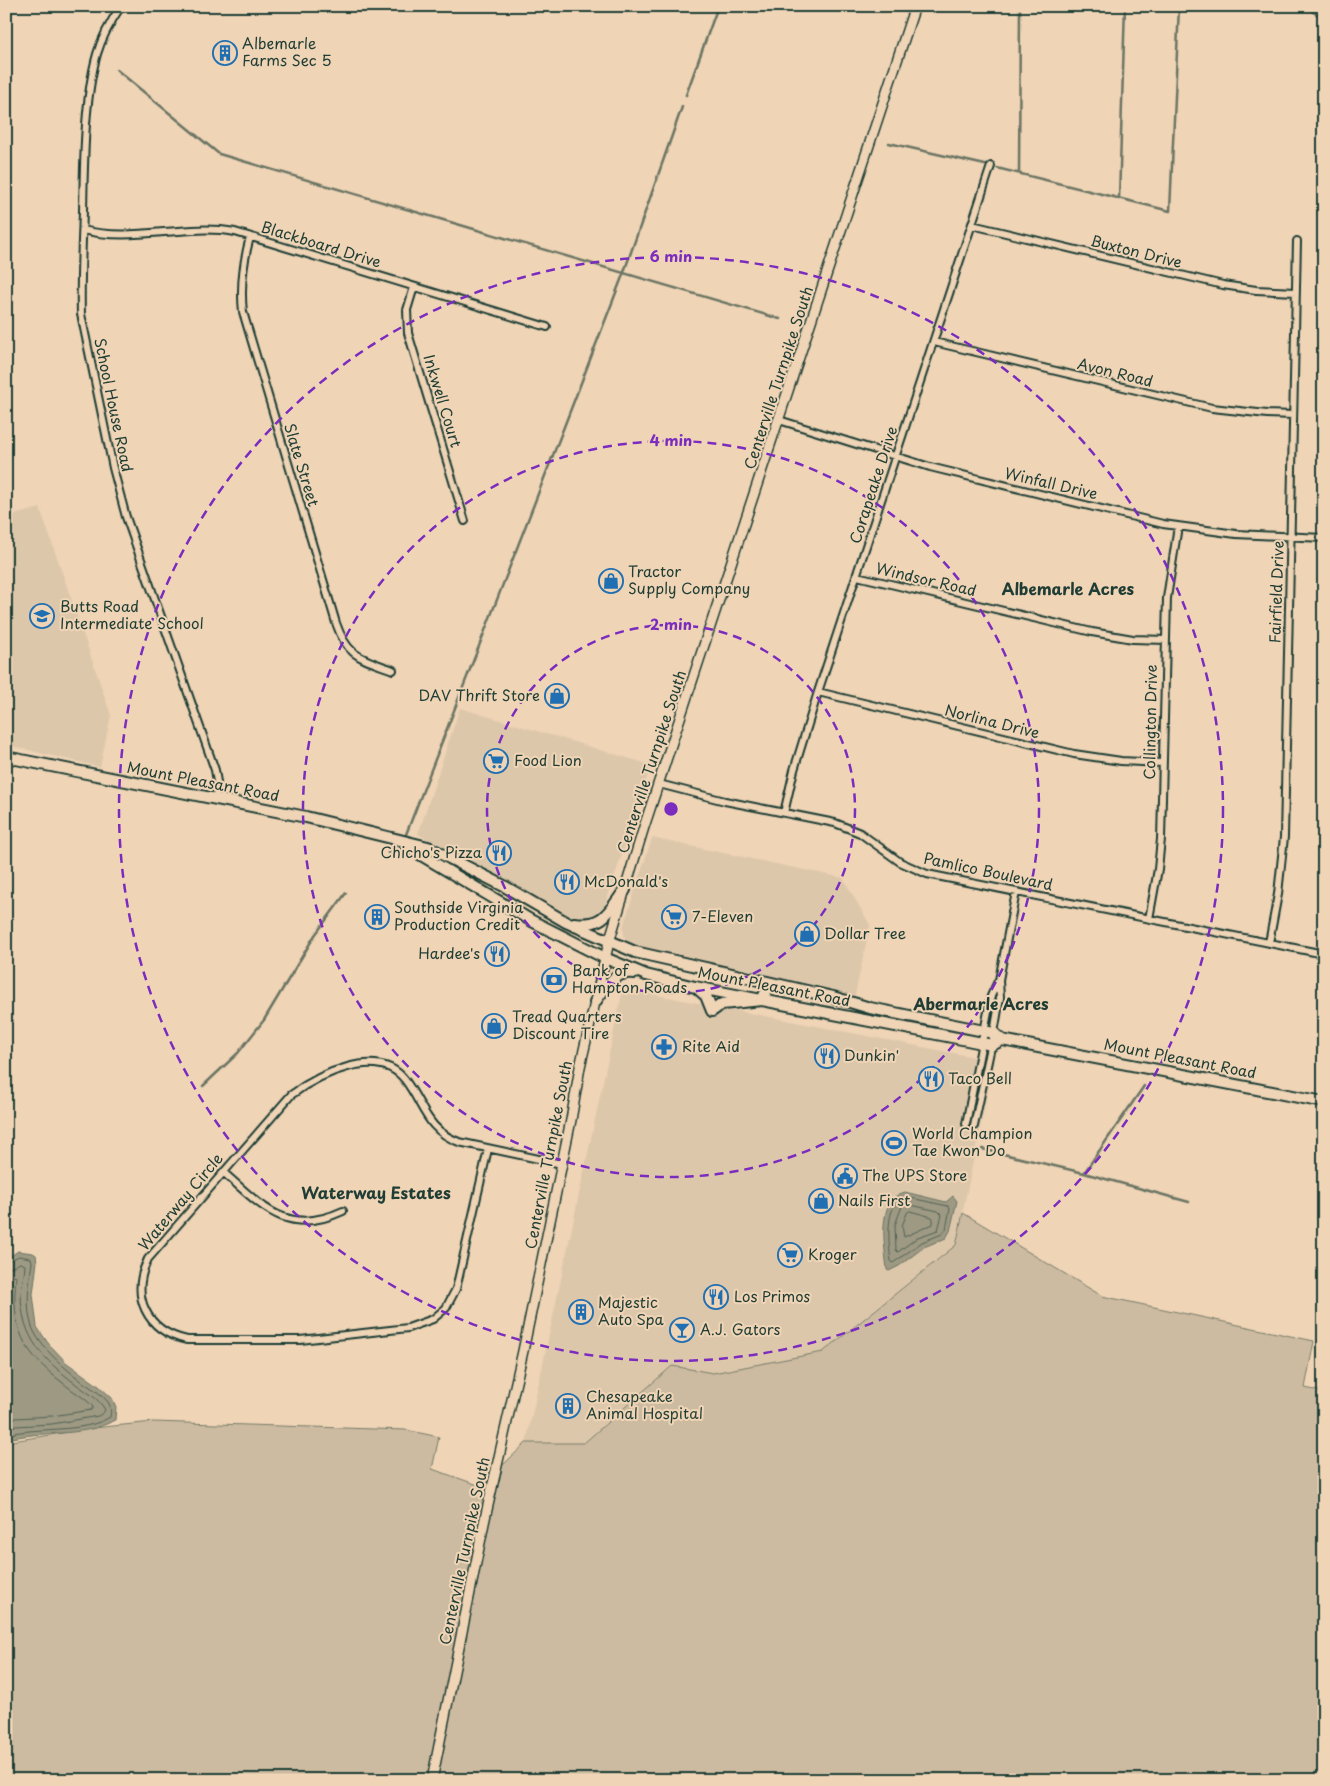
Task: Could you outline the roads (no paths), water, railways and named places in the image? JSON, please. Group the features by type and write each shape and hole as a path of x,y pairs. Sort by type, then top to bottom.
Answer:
{"highway":[{"name":"Mount Pleasant Road","path":"6,757 306,817 428,847 566,922 635,952 770,983 990,1038"},
{"name":"Mount Pleasant Road","path":"394,839 532,921 605,958 646,975 762,1000 990,1038 1324,1102"},
{"path":"566,922 584,925 596,922 607,913 625,890"},
{"path":"595,1002 618,975 629,972 646,975"},
{"path":"695,987 706,996 712,1011 722,1004 762,1000 770,983"}],"main road":[{"name":"Centerville Turnpike South","path":"432,1780 484,1523 562,1164 580,1067 609,942 659,784 915,6"}],"street":[{"name":"School House Road","path":"121,6 100,47 90,88 80,291 82,314 113,468 129,528 215,770 217,782 216,799"},
{"name":"Corapeake Drive","path":"784,813 794,770 818,692 991,166"},
{"name":"Buxton Drive","path":"972,224 1224,286 1296,292"},
{"name":"Blackboard Drive","path":"83,230 122,235 215,230 235,232 547,327"},
{"name":"Slate Street","path":"250,237 244,259 241,282 243,312 336,622 344,644 355,655 393,670"},
{"name":"Fairfield Drive","path":"1269,943 1280,885 1284,837 1298,241"},
{"name":"Inkwell Court","path":"414,287 407,310 408,333 465,521"},
{"name":"Avon Road","path":"934,342 1204,406 1267,414 1293,415"},
{"name":"Winfall Drive","path":"779,420 896,457 987,481 1178,526 1236,534 1324,538"},
{"name":"Collington Drive","path":"1149,919 1158,869 1167,598 1178,526"},
{"name":"Windsor Road","path":"857,576 1092,632 1133,639 1166,640"},
{"name":"Norlina Drive","path":"818,692 1074,754 1121,761 1162,763"},
{"name":"Pamlico Boulevard","path":"659,784 725,801 847,827 872,840 900,862 926,874 1324,954"},
{"path":"966,1124 1000,998 999,980 1016,892"},
{"path":"974,1126 990,1038 991,996 999,980"},
{"name":"Waterway Circle","path":"488,1148 458,1283 453,1297 446,1308 433,1319 417,1326 322,1339 187,1340 176,1338 164,1332 147,1314 141,1299 140,1289 142,1273 148,1259 291,1095 304,1085 325,1074 361,1065 380,1065 394,1071 406,1082 427,1118 437,1130 449,1138 459,1142 488,1148 562,1164"},
{"path":"223,1172 262,1206 287,1219 300,1222 312,1221 343,1211"}],"water":[{"path":"905,1192 946,1202 953,1196 957,1201 950,1231 946,1238 924,1247 899,1266 889,1271 887,1270 884,1237 886,1214 889,1204 896,1196"},
{"path":"18,1251 36,1255 37,1262 33,1294 37,1327 48,1343 67,1363 112,1398 116,1407 115,1420 89,1430 33,1435 6,1440 6,1259"}],"waterway":[{"path":"686,95 718,6"},
{"path":"1019,173 1020,6"},
{"path":"1119,199 1125,6"},
{"path":"997,168 1170,211 1179,6"},
{"path":"1304,6 1324,19"},
{"path":"117,70 219,154 780,319"},
{"path":"405,837 624,272 682,107"},
{"path":"889,143 985,165"},
{"path":"388,853 395,847"},
{"path":"203,1086 238,1053 264,1020 315,935 346,893"},
{"path":"1084,1173 1144,1086"},
{"path":"982,1149 1084,1173 1189,1202"}],"place":[{"name":"Albemarle Farms Sec 5","path":"225,53"},
{"name":"Tractor Supply Company","path":"611,581"},
{"name":"Butts Road Intermediate School","path":"42,616"},
{"name":"DAV Thrift Store","path":"557,696"},
{"name":"Food Lion","path":"496,761"},
{"name":"Chicho's Pizza","path":"499,853"},
{"name":"McDonald's","path":"567,882"},
{"name":"Southside Virginia Production Credit","path":"377,917"},
{"name":"7-Eleven","path":"674,917"},
{"name":"Dollar Tree","path":"807,934"},
{"name":"Hardee's","path":"497,954"},
{"name":"Bank of Hampton Roads","path":"554,980"},
{"name":"Tread Quarters Discount Tire","path":"494,1026"},
{"name":"Rite Aid","path":"664,1047"},
{"name":"Dunkin'","path":"827,1056"},
{"name":"Taco Bell","path":"931,1079"},
{"name":"World Champion Tae Kwon Do","path":"894,1143"},
{"name":"The UPS Store","path":"845,1176"},
{"name":"Nails First","path":"821,1201"},
{"name":"Kroger","path":"790,1255"},
{"name":"Los Primos","path":"716,1297"},
{"name":"Majestic Auto Spa","path":"581,1312"},
{"name":"A.J. Gators","path":"682,1330"},
{"name":"Chesapeake Animal Hospital","path":"568,1406"}],"district":[{"name":"Albemarle Acres","path":"1068,589"},
{"name":"Abermarle Acres","path":"981,1004"},
{"name":"Waterway Estates","path":"376,1193"}]}
